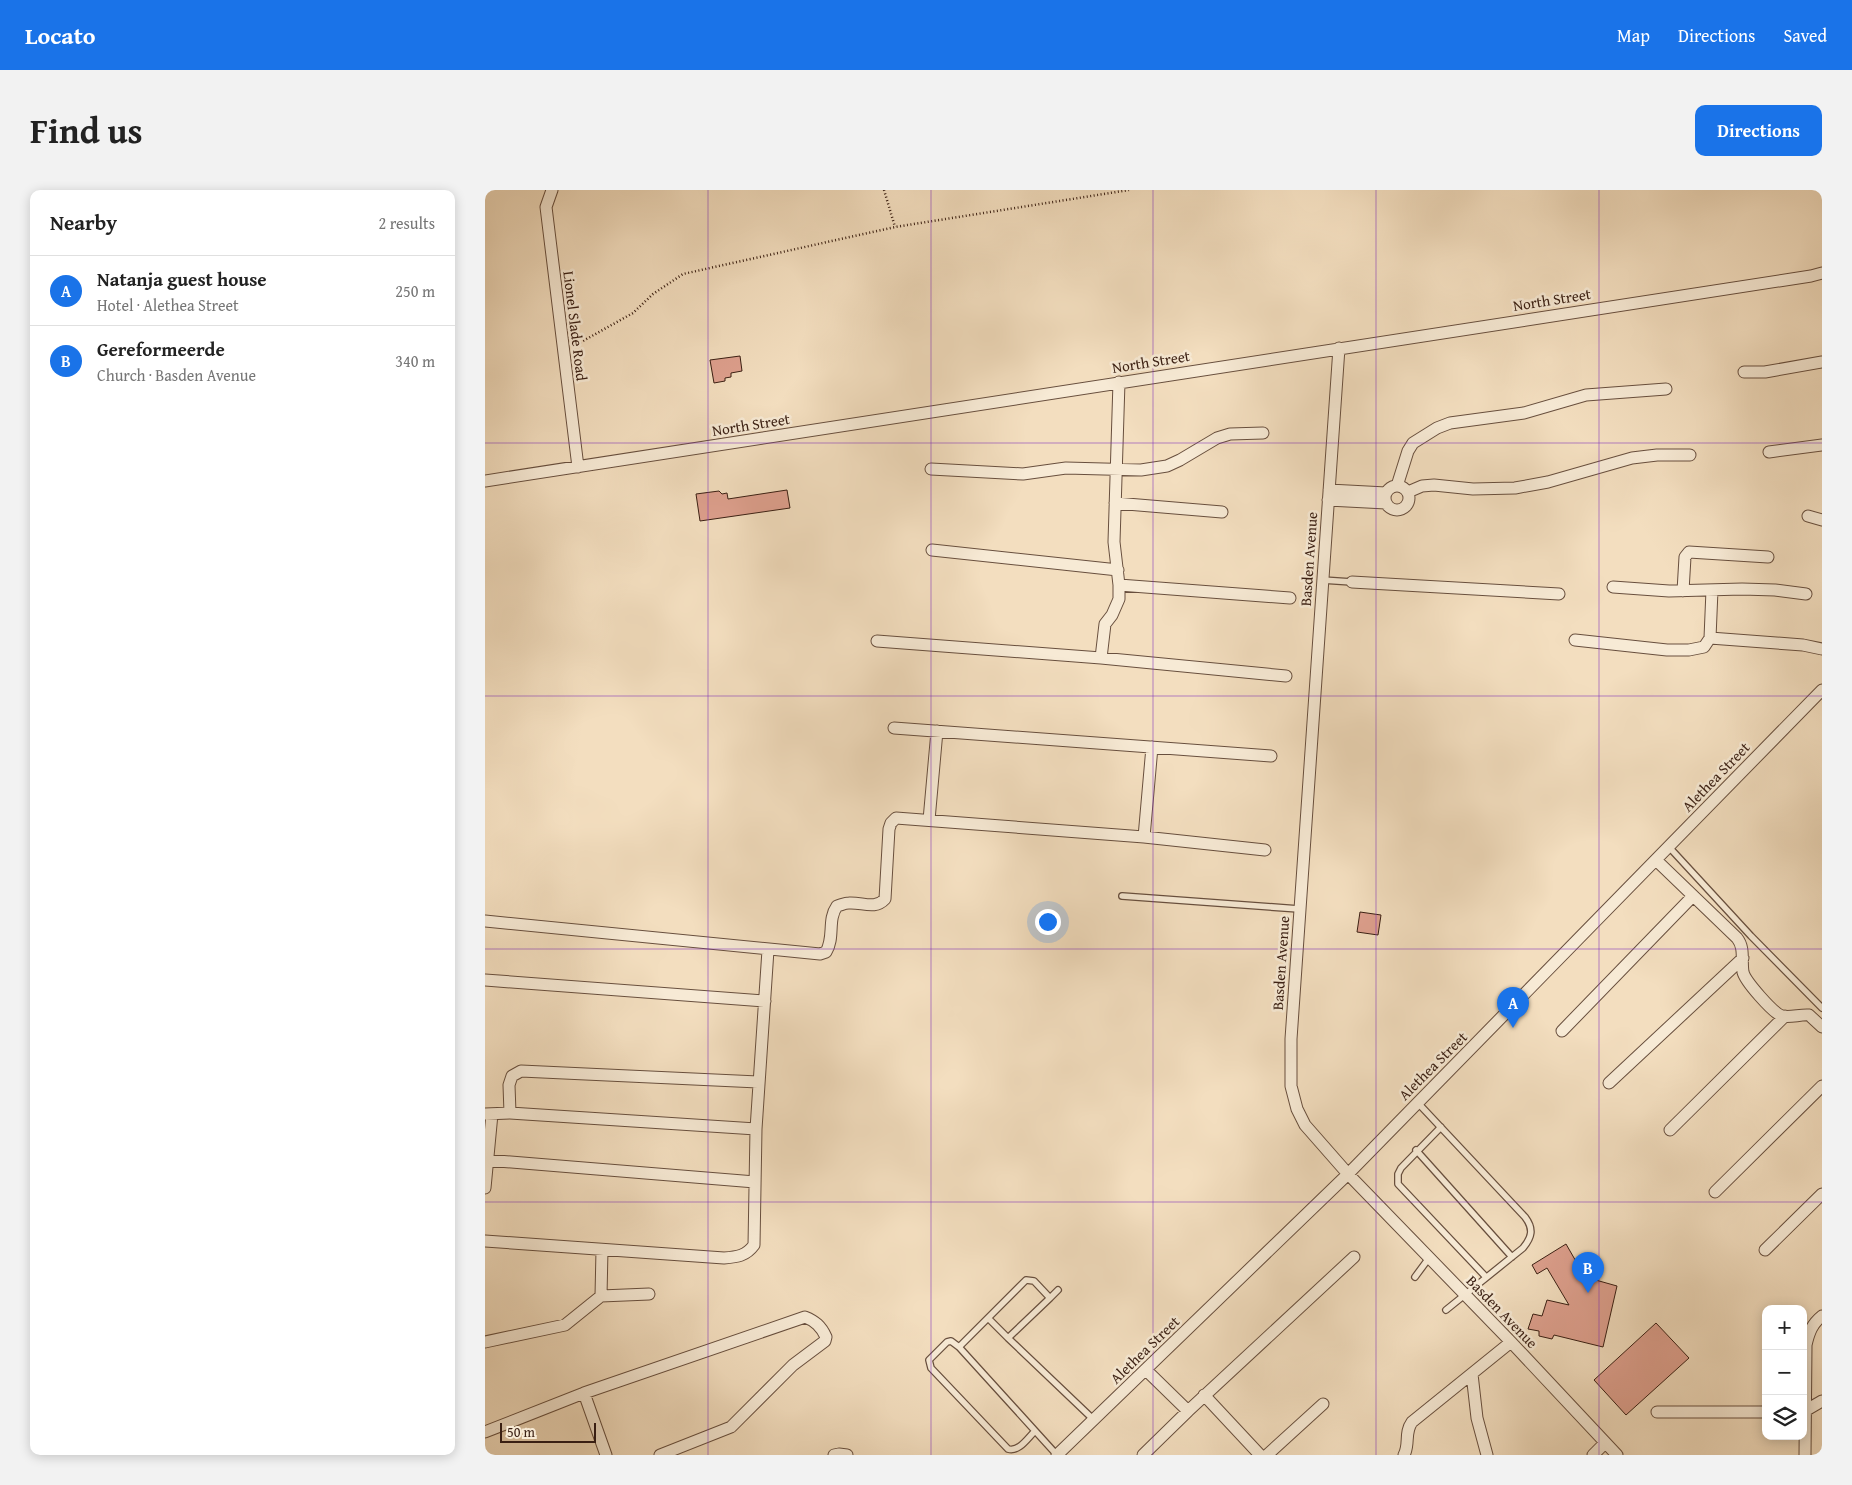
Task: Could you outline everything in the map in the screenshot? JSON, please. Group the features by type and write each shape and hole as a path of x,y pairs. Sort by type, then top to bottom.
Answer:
{"street":[{"name":"Lionel Slade Road","path":"552,190 545,207 578,467"},
{"name":"North Street","path":"485,480 1822,273"},
{"name":"Basden Avenue","path":"1339,348 1299,909 1291,1039 1291,1086 1297,1109 1305,1125 1347,1174 1511,1342 1617,1455"},
{"path":"1744,372 1765,372 1822,362"},
{"path":"1101,658 1105,624 1112,615 1119,599 1118,570 1114,542 1119,382"},
{"path":"1397,486 1407,451 1413,443 1437,428 1450,423 1524,413 1586,395 1666,390"},
{"path":"931,469 1023,474 1066,468 1141,470 1162,467 1180,460 1217,438 1230,434 1263,433"},
{"path":"1769,452 1822,445"},
{"path":"1408,492 1422,486 1434,485 1473,489 1515,488 1548,482 1632,458 1657,455 1690,455"},
{"path":"1397,486 1408,492 1409,498 1408,504 1403,509 1397,510 1391,509 1386,498 1391,488 1397,486"},
{"path":"1328,495 1386,498"},
{"path":"1115,503 1222,512"},
{"path":"1808,516 1822,520"},
{"path":"932,550 1118,570"},
{"path":"1683,591 1685,557 1689,552 1768,557"},
{"path":"1352,582 1559,594"},
{"path":"1119,585 1290,598"},
{"path":"1613,587 1683,591 1767,590 1806,594"},
{"path":"1575,640 1667,650 1689,650 1704,647 1709,638 1712,590"},
{"path":"1709,638 1803,645 1822,649"},
{"path":"877,641 1101,658 1286,676"},
{"name":"Alethea Street","path":"1057,1455 1347,1174 1656,860 1818,702 1822,690"},
{"path":"894,728 1271,756"},
{"path":"929,820 937,731"},
{"path":"1144,837 1152,747"},
{"path":"485,921 820,954 826,952 831,941 832,912 837,906 848,903 874,905 880,904 885,899 889,829 891,823 896,818 1144,837 1265,850"},
{"path":"1656,860 1741,943 1743,972 1746,980 1777,1013 1785,1016 1809,1015 1822,1027"},
{"path":"1562,1031 1693,896"},
{"path":"485,1241 724,1258 738,1257 745,1254 754,1245 758,1082 768,950"},
{"path":"1609,1083 1743,958"},
{"path":"485,980 765,1001"},
{"path":"1670,1130 1785,1016"},
{"path":"510,1113 509,1085 512,1076 521,1071 758,1082"},
{"path":"1715,1192 1822,1086"},
{"path":"485,1188 488,1114 510,1113 756,1129"},
{"path":"486,1160 755,1182"},
{"path":"1765,1250 1822,1194"},
{"path":"601,1296 603,1250"},
{"path":"1143,1455 1204,1395 1353,1257"},
{"path":"485,1342 565,1326 601,1296 649,1294"},
{"path":"1805,1395 1806,1345 1809,1332 1815,1322 1822,1316"},
{"path":"485,1432 583,1393 805,1317 814,1320 820,1326 826,1337 825,1341 793,1365 731,1427 660,1455"},
{"path":"1404,1455 1407,1450 1406,1433 1411,1422 1511,1342"},
{"path":"1146,1370 1188,1411"},
{"path":"1472,1374 1477,1418 1487,1455"},
{"path":"583,1393 606,1455"},
{"path":"1204,1395 1260,1455"},
{"path":"1807,1410 1822,1400"},
{"path":"1267,1455 1323,1404"},
{"path":"1657,1412 1762,1412"},
{"path":"1805,1440 1805,1455"},
{"path":"1593,1455 1605,1443"},
{"path":"835,1455 847,1455"}],"lane":[{"path":"1322,580 1352,582"},
{"path":"1669,847 1751,936 1822,1008"},
{"path":"1122,896 1299,909"},
{"path":"1417,1103 1530,1224 1530,1240 1512,1257 1446,1310"},
{"path":"1441,1127 1416,1150 1401,1168 1398,1174 1399,1184 1486,1277"},
{"path":"1416,1150 1512,1257"},
{"path":"1415,1277 1429,1258"},
{"path":"959,1348 1026,1280 1034,1280 1050,1298"},
{"path":"1008,1338 1058,1290"},
{"path":"988,1318 1094,1420"},
{"path":"1035,1431 1017,1448 1008,1449 931,1368 929,1360 947,1342 951,1341 959,1348 1057,1455"}],"path":[{"path":"885,190 895,227"},
{"path":"563,351 633,312 653,294 683,274 895,227 1129,190"}],"building":[{"path":"740,356 742,371 731,373 731,377 725,378 725,381 714,383 710,360"},
{"path":"787,490 790,508 700,521 696,494 719,491 722,494 727,493 728,499"},
{"path":"1360,912 1381,915 1378,935 1357,932"},
{"path":"1566,1244 1585,1277 1617,1286 1603,1347 1554,1335 1552,1339 1539,1336 1539,1331 1528,1329 1533,1314 1542,1316 1547,1300 1569,1305 1547,1268 1537,1274 1532,1265"},
{"path":"1656,1323 1689,1358 1626,1415 1594,1380"}],"place":[{"name":"Natanja guest house","path":"1513,1028"},
{"name":"Gereformeerde","path":"1588,1293"}]}
